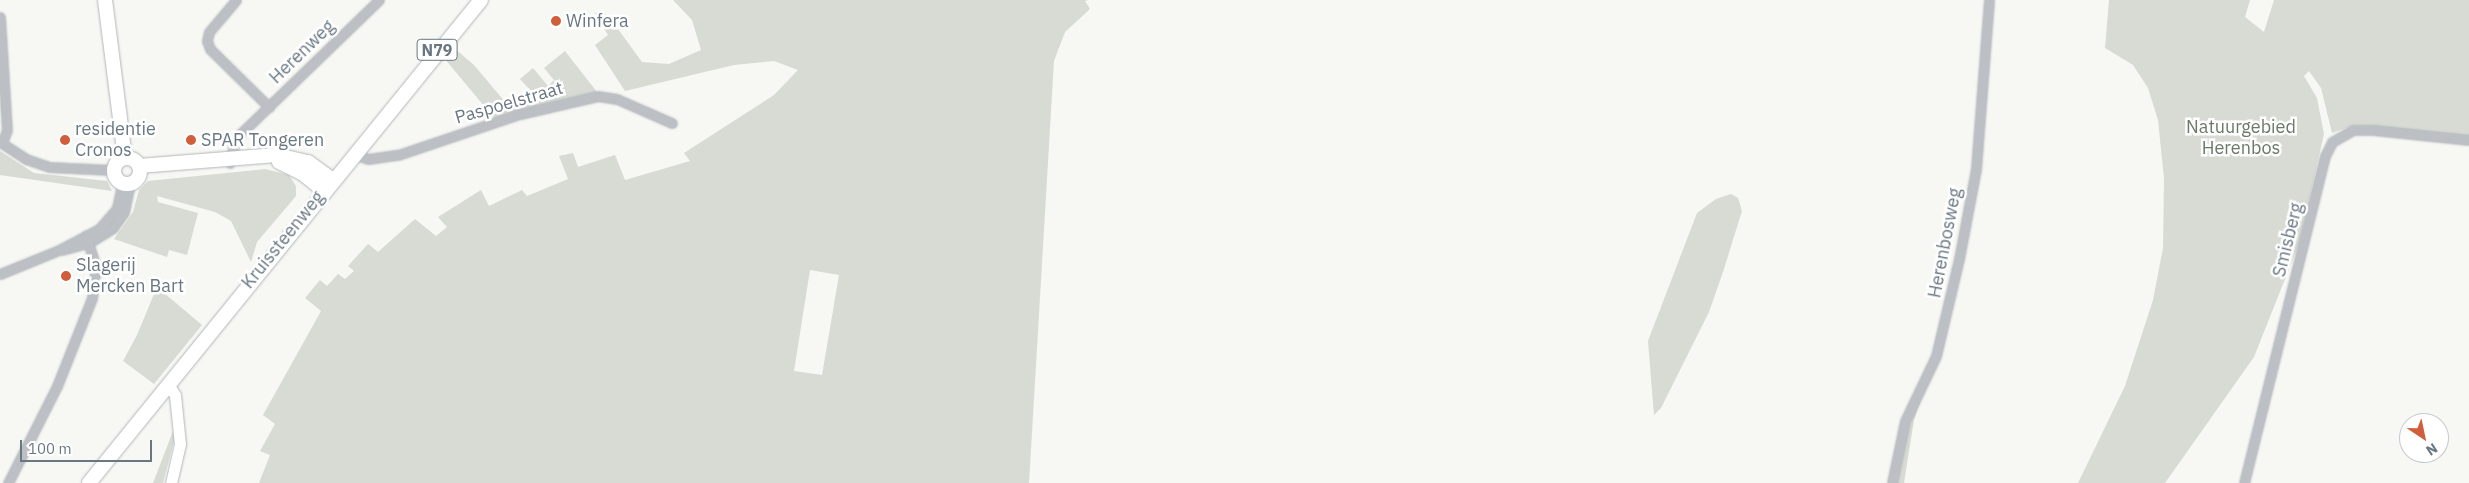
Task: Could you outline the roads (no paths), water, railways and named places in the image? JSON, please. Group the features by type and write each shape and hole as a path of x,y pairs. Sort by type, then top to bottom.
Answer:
{"main road":[{"path":"105,0 125,158 133,177"},
{"name":"Kruissteenweg","path":"88,483 353,154 481,0"},
{"path":"125,158 117,162 113,170 115,178 230,162 284,163 328,185"}],"street":[{"name":"Herenweg","path":"230,162 235,139 379,0"},
{"name":"Herenbosweg","path":"1892,483 1905,420 1936,356 1959,260 1976,169 1989,0"},
{"name":"Herenweg","path":"233,1 209,32 207,41 210,49 269,107"},
{"path":"0,17 7,130 1,142 26,160 49,167 113,170"},
{"name":"Paspoelstraat","path":"353,154 368,159 398,155 520,114 598,96 617,99 672,123"},
{"name":"Smisberg","path":"2244,483 2325,156 2332,142 2353,130 2373,130 2469,140"},
{"path":"0,274 87,240 113,215 133,177"},
{"path":"8,483 57,386 92,298 96,267 87,240"},
{"path":"168,384 175,395 180,444 171,483"}],"place":[{"name":"Winfera","path":"556,21"},
{"name":"residentie Cronos","path":"65,140"},
{"name":"SPAR Tongeren","path":"191,140"},
{"name":"Slagerij Mercken Bart","path":"66,276"}],"park label":[{"name":"Natuurgebied Herenbos","path":"2241,138"}]}
